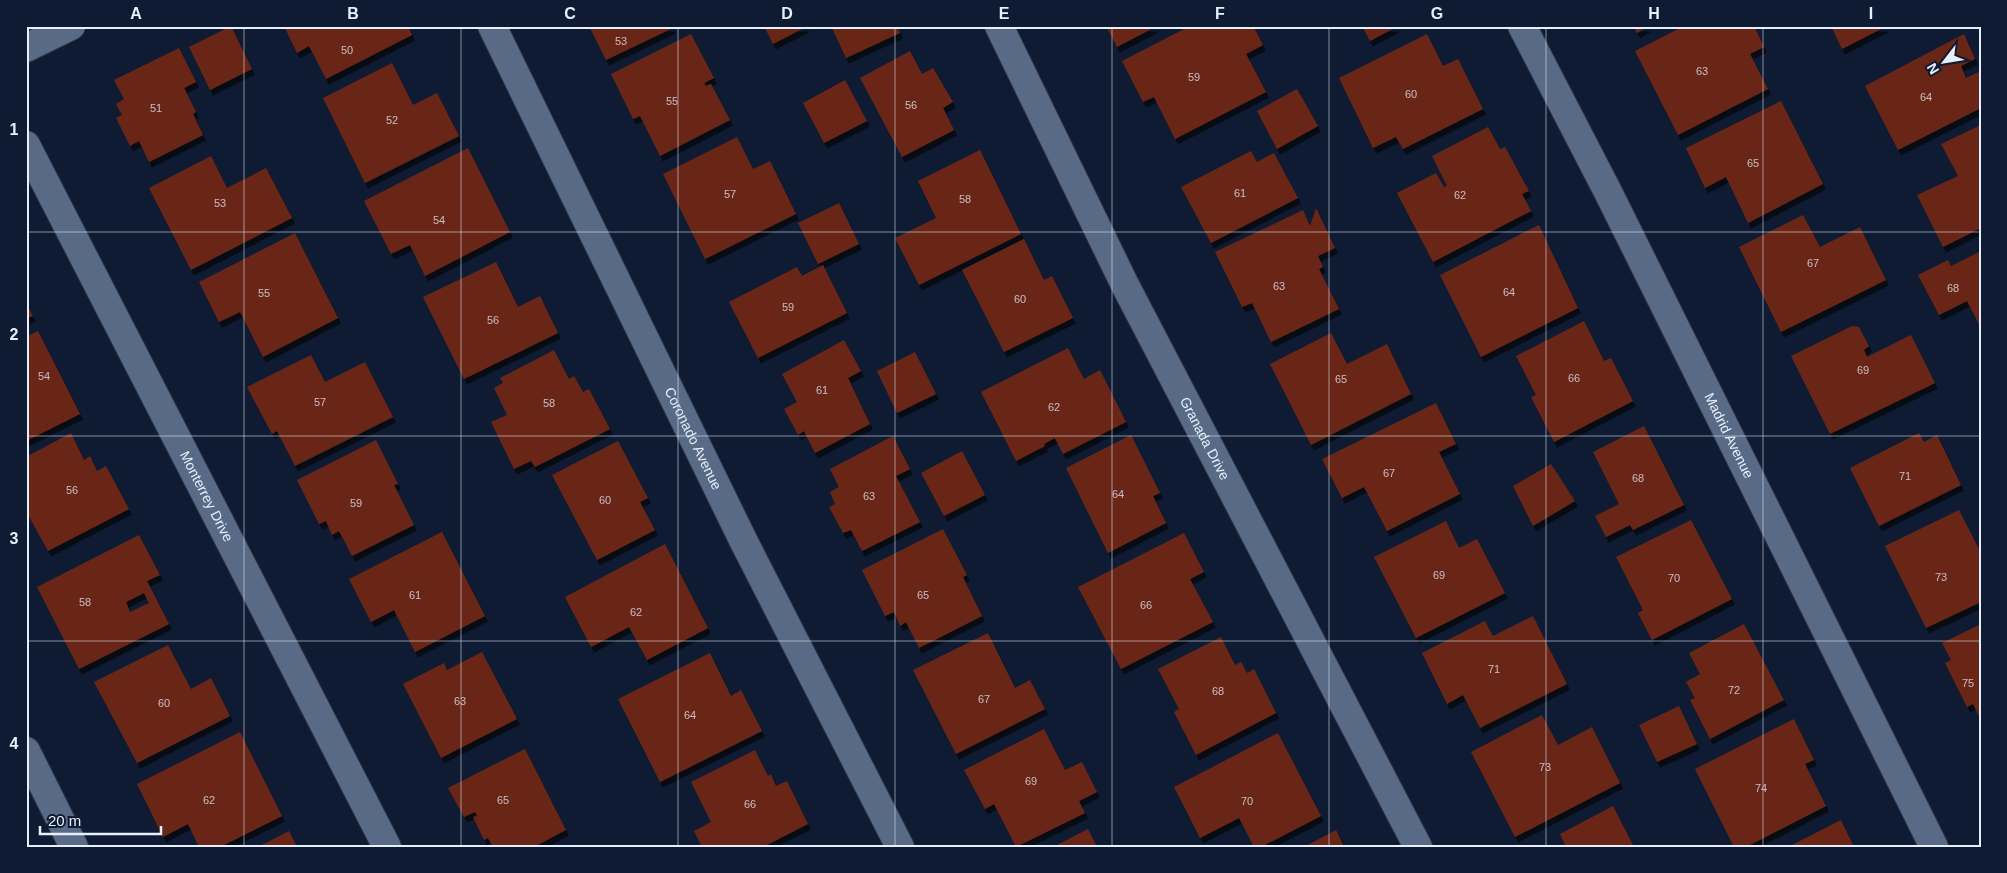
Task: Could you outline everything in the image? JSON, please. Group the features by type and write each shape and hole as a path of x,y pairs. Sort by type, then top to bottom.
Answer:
{"street":[{"path":"26,48 70,26"},
{"name":"Coronado Avenue","path":"492,26 743,540 900,847"},
{"name":"Granada Drive","path":"999,26 1125,285 1418,847"},
{"name":"Madrid Avenue","path":"1522,26 1608,192 1934,847"},
{"name":"Monterrey Drive","path":"26,145 387,847"},
{"path":"26,751 74,847"}],"building":[{"path":"231,26 252,69 210,90 189,47"},
{"path":"284,26 408,26 412,35 326,79 309,46 297,53"},
{"path":"589,26 672,26 673,28 606,60"},
{"path":"764,26 808,26 773,44"},
{"path":"831,26 897,26 900,33 846,58"},
{"path":"1106,26 1157,26 1117,47"},
{"path":"1190,26 1253,26 1263,45 1246,54 1266,92 1175,139 1154,97 1143,102 1122,61"},
{"path":"1362,26 1398,26 1370,41"},
{"path":"1633,26 1649,26 1637,33"},
{"path":"1684,26 1754,26 1764,47 1750,54 1768,89 1678,135 1635,51"},
{"path":"1831,26 1887,26 1842,49"},
{"path":"691,34 714,78 704,83 706,86 711,84 730,120 660,156 640,116 633,119 611,74"},
{"path":"1427,34 1443,66 1458,59 1483,109 1403,149 1396,137 1373,148 1339,78"},
{"path":"1964,34 1975,59 1961,66 1966,78 1981,71 1981,108 1898,150 1865,86"},
{"path":"179,48 196,82 184,88 196,112 193,114 203,135 149,162 139,141 130,146 116,118 122,115 116,104 124,99 114,80"},
{"path":"910,51 922,74 933,68 953,102 943,108 954,130 902,157 860,78"},
{"path":"392,63 413,105 437,93 459,136 365,183 323,98"},
{"path":"845,80 867,121 824,143 803,103"},
{"path":"1297,89 1318,126 1277,149 1257,111"},
{"path":"1781,101 1823,184 1748,223 1726,177 1705,188 1686,148"},
{"path":"1981,125 1981,228 1943,247 1917,195 1958,176 1941,144"},
{"path":"1488,127 1500,149 1505,147 1529,191 1522,194 1531,211 1433,262 1397,193 1436,173 1444,187 1447,186 1432,156"},
{"path":"737,137 753,169 770,161 796,214 705,259 663,174"},
{"path":"468,148 510,232 425,276 410,245 391,254 364,201"},
{"path":"980,150 1021,234 919,285 895,238 936,218 918,181"},
{"path":"1251,151 1257,162 1274,153 1298,198 1211,243 1181,187"},
{"path":"211,156 227,188 266,168 292,218 191,270 149,188"},
{"path":"839,203 859,244 818,264 798,223"},
{"path":"1316,208 1335,248 1318,256 1323,267 1319,269 1339,309 1271,342 1252,303 1242,307 1215,252 1303,210 1310,226"},
{"path":"1803,215 1820,247 1860,227 1886,280 1781,332 1739,247"},
{"path":"1539,225 1578,308 1481,357 1440,275"},
{"path":"295,233 338,318 263,357 240,312 219,322 199,282"},
{"path":"1024,239 1044,280 1052,276 1073,318 1004,352 962,270"},
{"path":"1981,251 1981,328 1967,301 1939,315 1918,275 1948,260 1951,266"},
{"path":"496,262 518,307 540,296 558,333 464,379 423,297"},
{"path":"823,265 847,313 758,358 729,302 797,267 802,276"},
{"path":"26,303 33,316 26,319"},
{"path":"1584,321 1604,361 1611,358 1633,401 1554,442 1531,397 1536,395 1516,356"},
{"path":"1852,326 1859,327 1869,346 1864,350 1867,357 1911,335 1935,383 1830,434 1791,356"},
{"path":"38,331 80,414 26,441 26,337"},
{"path":"1331,333 1347,364 1387,344 1411,394 1311,445 1270,364"},
{"path":"844,340 861,371 848,378 870,424 815,453 804,431 798,435 784,409 797,402 782,374"},
{"path":"1068,348 1084,379 1100,370 1126,422 1063,454 1055,438 1044,444 1045,446 1016,461 981,392"},
{"path":"554,350 569,379 574,376 583,392 589,389 610,429 535,467 531,461 514,469 491,422 507,415 494,388 503,383 500,378"},
{"path":"915,352 936,394 897,413 877,371"},
{"path":"311,355 325,382 365,362 393,417 295,466 277,431 272,434 247,387"},
{"path":"1436,403 1456,444 1439,452 1460,494 1387,531 1364,487 1342,498 1322,459"},
{"path":"1644,426 1684,505 1633,530 1630,525 1606,537 1595,516 1619,504 1593,452"},
{"path":"71,433 84,460 90,456 97,471 106,466 129,509 48,551 26,511 26,457"},
{"path":"1919,433 1924,442 1937,435 1961,485 1879,526 1850,468"},
{"path":"1131,435 1160,493 1153,496 1166,523 1108,553 1066,468"},
{"path":"893,436 910,469 896,476 920,522 862,551 851,530 843,533 829,507 835,504 830,492 839,487 830,469"},
{"path":"376,440 398,484 394,485 414,525 352,556 339,531 332,535 326,521 319,524 297,480"},
{"path":"618,441 648,498 640,502 655,530 597,560 552,475"},
{"path":"962,451 985,495 944,516 921,473"},
{"path":"1551,464 1575,501 1533,526 1513,486"},
{"path":"1959,510 1981,553 1981,602 1926,628 1885,546"},
{"path":"1691,520 1732,599 1652,640 1638,613 1643,610 1616,557"},
{"path":"1446,521 1459,548 1477,539 1505,593 1416,638 1374,557"},
{"path":"943,529 967,575 963,577 982,616 919,648 906,622 900,626 894,612 885,616 862,570"},
{"path":"442,532 485,616 415,652 394,610 371,622 349,579"},
{"path":"1184,533 1204,572 1190,579 1213,622 1121,669 1078,587"},
{"path":"139,535 160,575 147,581 169,624 79,669 37,587","holes":["144,593 149,603 130,612 126,602"]},
{"path":"665,544 708,628 647,660 629,627 591,647 565,597"},
{"path":"1533,616 1567,684 1480,728 1463,695 1447,704 1422,653 1485,621 1493,636"},
{"path":"1744,624 1784,700 1710,739 1690,700 1695,698 1686,682 1700,674 1689,653"},
{"path":"1981,624 1981,720 1973,704 1967,707 1945,663 1951,660 1942,643"},
{"path":"988,633 1015,688 1030,680 1045,709 956,754 913,670"},
{"path":"1221,637 1235,665 1241,662 1247,673 1254,669 1276,713 1196,755 1174,712 1179,709 1158,669"},
{"path":"168,645 191,689 211,678 230,716 137,763 94,682"},
{"path":"482,652 517,719 441,758 403,684 444,663 447,670"},
{"path":"710,653 731,696 741,690 762,731 660,782 618,699"},
{"path":"1679,706 1697,744 1657,762 1639,725"},
{"path":"1542,715 1558,745 1592,727 1620,783 1515,837 1471,752"},
{"path":"1794,719 1814,760 1805,764 1826,806 1746,847 1734,847 1695,769"},
{"path":"1044,729 1065,770 1082,762 1097,792 1079,801 1085,813 1016,847 994,804 985,809 964,770"},
{"path":"240,732 282,816 220,847 199,847 188,824 163,837 137,784"},
{"path":"1278,733 1321,816 1261,847 1254,847 1239,818 1200,838 1174,787"},
{"path":"525,749 566,830 534,847 493,847 488,838 484,840 473,817 477,816 475,812 464,817 448,788"},
{"path":"755,750 768,776 771,774 776,786 787,781 808,824 763,847 702,847 694,831 711,822 691,782"},
{"path":"1613,806 1634,847 1566,847 1560,834"},
{"path":"1841,820 1854,847 1788,847"},
{"path":"1088,829 1097,847 1053,847"},
{"path":"1336,830 1344,847 1304,847"},
{"path":"289,831 297,847 258,847"}]}
